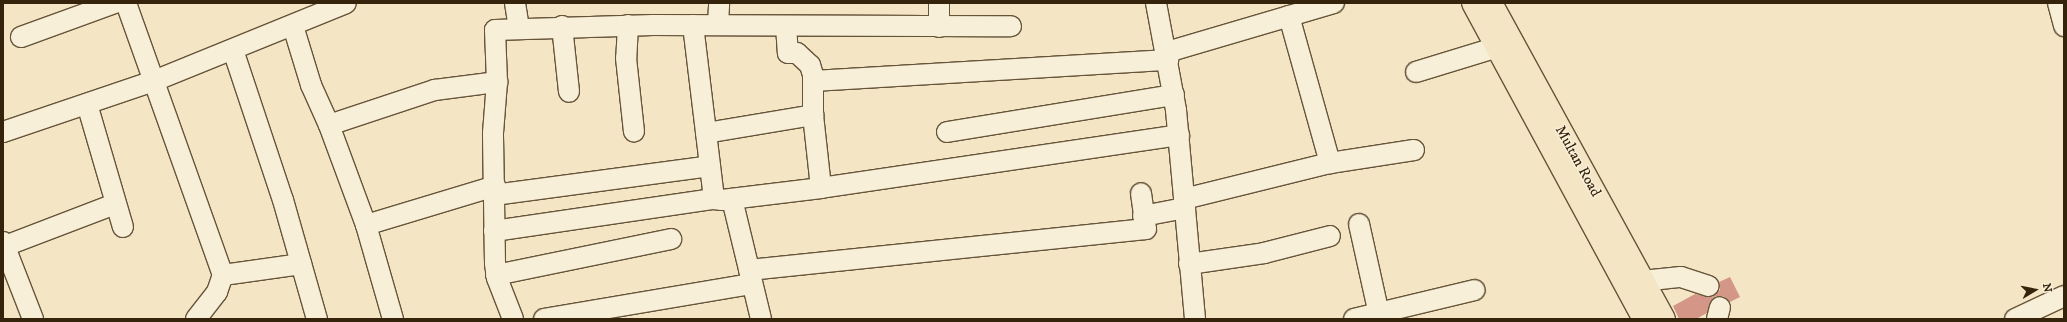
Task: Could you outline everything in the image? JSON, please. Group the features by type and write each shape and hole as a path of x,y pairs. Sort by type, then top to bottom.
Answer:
{"main road":[{"name":"Multan Road","path":"1473,3 1644,319"},
{"name":"Multan Road","path":"1491,3 1664,319"}],"street":[{"path":"21,37 115,3"},
{"path":"126,3 223,275 217,292 196,319"},
{"path":"3,132 154,81 293,26 346,3"},
{"path":"515,3 519,29"},
{"path":"718,25 720,3"},
{"path":"939,3 939,27"},
{"path":"1156,3 1168,56 1179,135 1189,264 1195,319"},
{"path":"813,81 1168,56 1288,16 1334,3"},
{"path":"2058,3 2064,26"},
{"path":"1288,16 1330,163"},
{"path":"513,319 496,275 493,133 497,82 495,30 562,26 628,25 1011,26"},
{"path":"628,25 626,58 634,132"},
{"path":"693,25 710,166 751,277 761,319"},
{"path":"293,26 311,85 329,125 366,224 393,319"},
{"path":"562,26 569,92"},
{"path":"786,26 788,53 797,53 810,66 813,81 813,115 821,188"},
{"path":"1416,72 1498,48"},
{"path":"233,50 317,319"},
{"path":"329,125 435,90 497,82"},
{"path":"947,132 1174,95"},
{"path":"87,104 122,227"},
{"path":"706,133 813,115"},
{"path":"494,231 723,199 821,188 1179,135"},
{"path":"1143,216 1184,203 1330,163 1414,150"},
{"path":"366,224 494,191 710,166"},
{"path":"544,319 751,277 1146,229 1141,193"},
{"path":"33,319 4,244 115,204"},
{"path":"1359,224 1380,316"},
{"path":"1189,264 1264,253 1330,236"},
{"path":"496,275 671,239"},
{"path":"223,275 301,264"},
{"path":"1642,281 1681,277 1709,286"},
{"path":"1354,319 1380,316 1475,290"},
{"path":"2015,319 2064,296"}],"building":[{"path":"1730,277 1740,297 1730,302 1723,296 1716,296 1712,299 1707,313 1696,319 1679,319 1673,306 1695,294 1712,297 1720,290 1719,282"}]}
